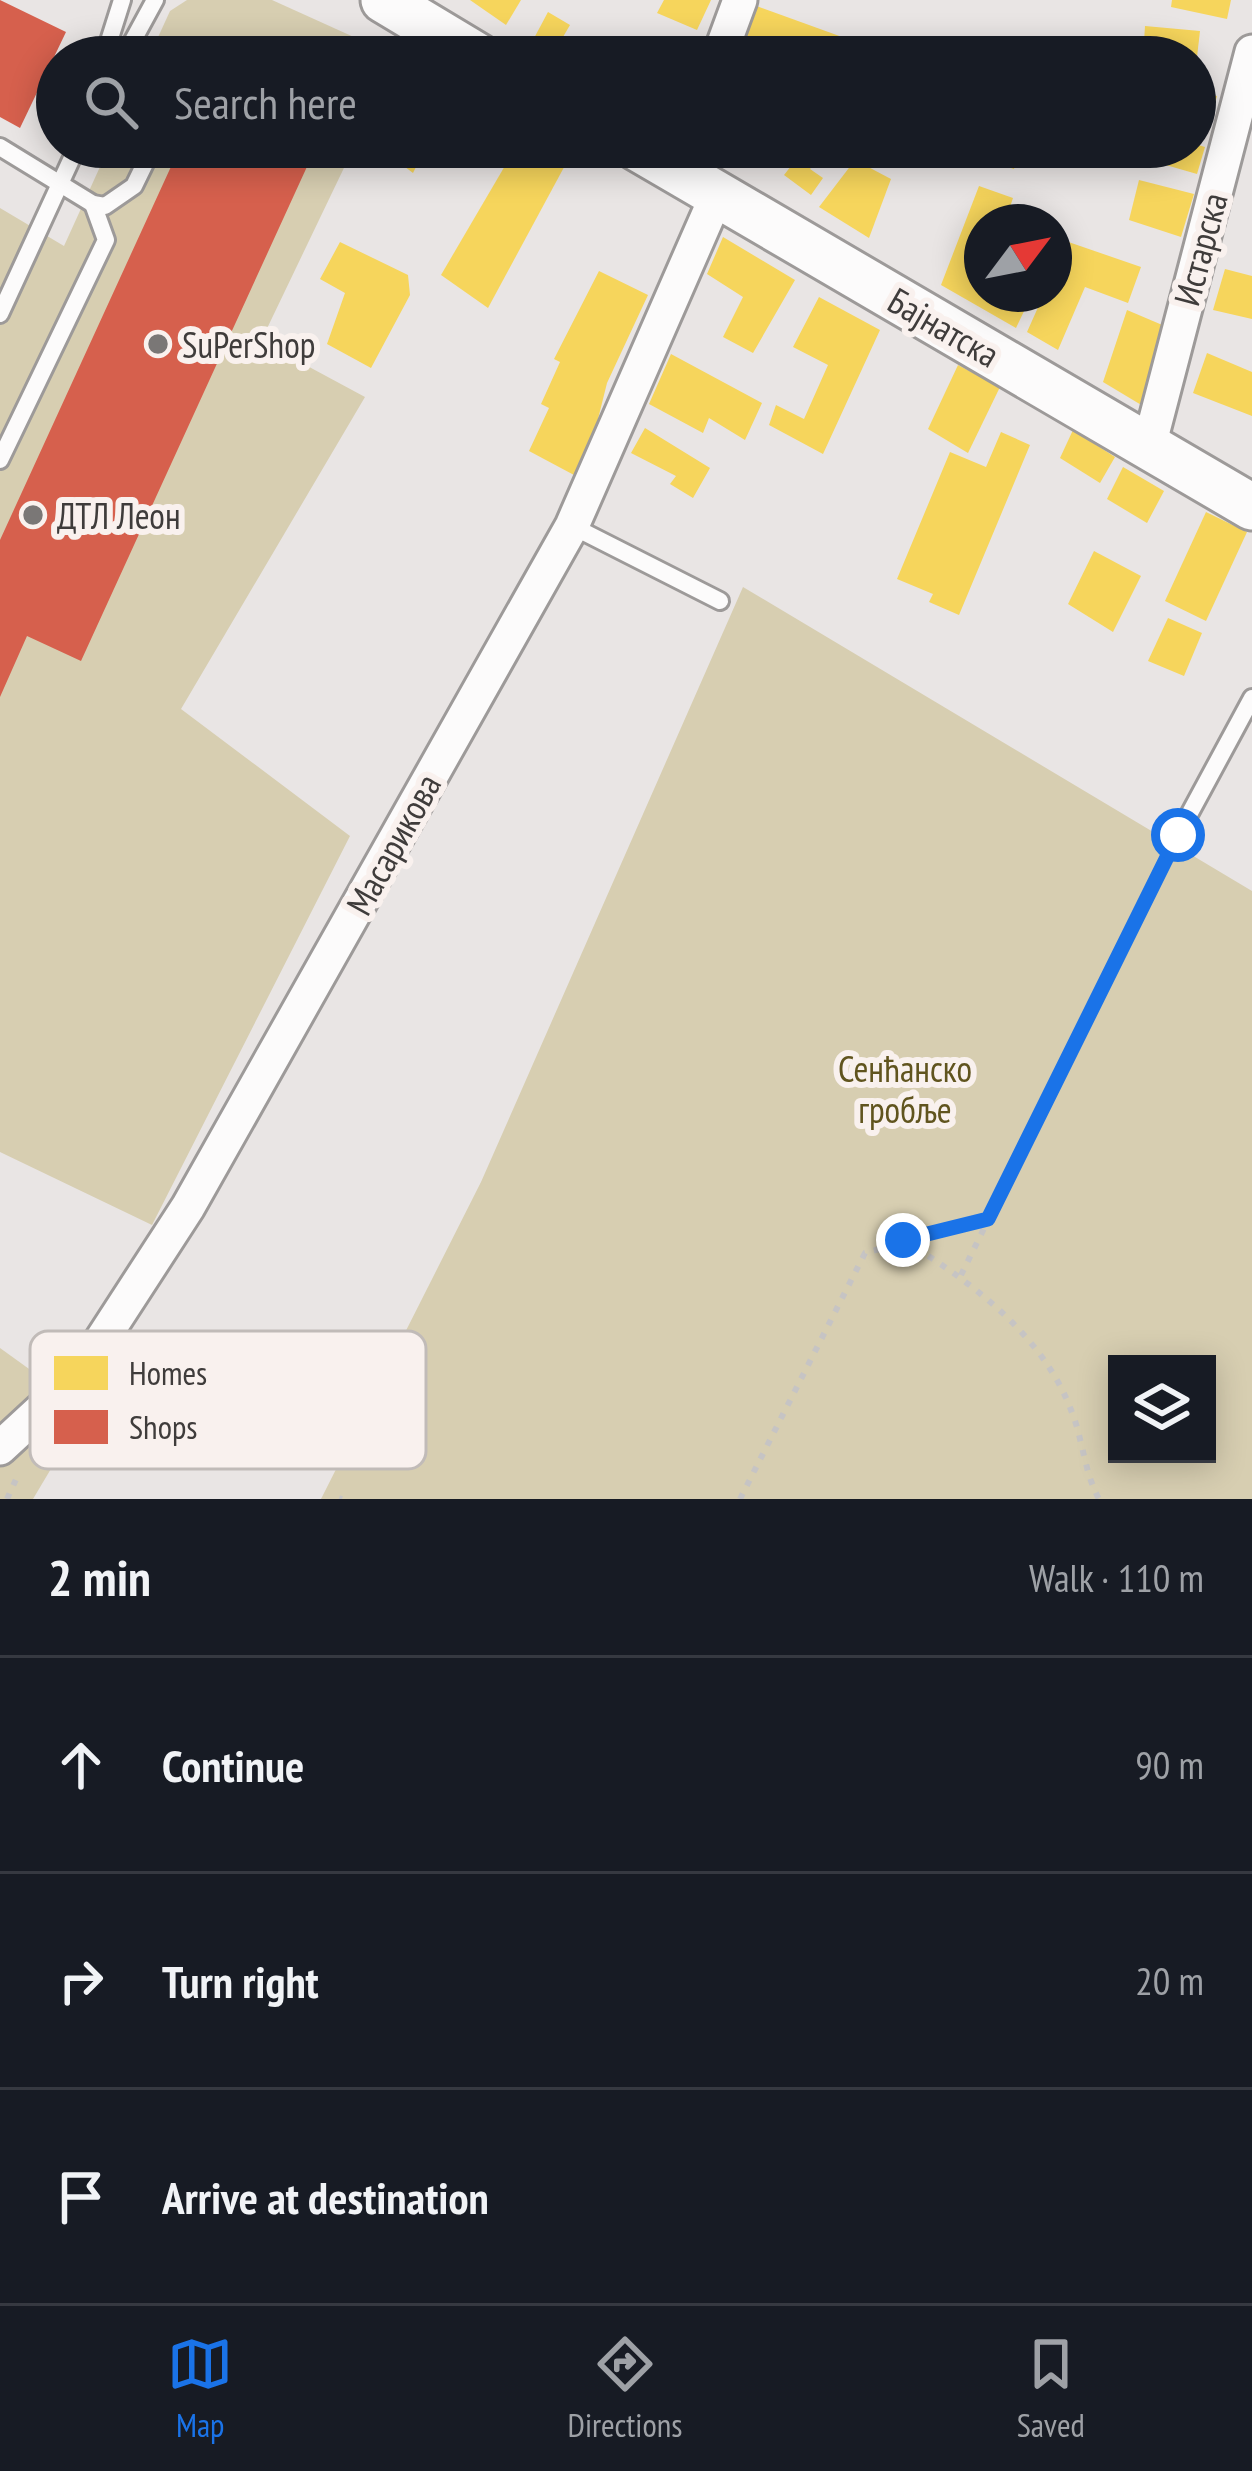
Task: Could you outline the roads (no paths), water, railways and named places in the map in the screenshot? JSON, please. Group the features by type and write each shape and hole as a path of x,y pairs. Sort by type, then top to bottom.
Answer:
{"main road":[{"path":"373,0 444,36"},
{"name":"Бајнатска","path":"691,168 717,195 1252,507"}],"street":[{"path":"727,36 740,0"},
{"name":"Истарска","path":"1149,446 1252,52"},
{"name":"Масарикова","path":"108,1331 188,1208 572,526 717,195"},
{"name":"Масарикова","path":"0,1448 30,1420"}],"lane":[{"path":"111,36 122,0"},
{"path":"135,36 155,0"},
{"path":"0,147 93,204 105,206 124,196 141,168"},
{"path":"0,314 69,168"},
{"path":"0,460 106,240 93,204"},
{"path":"572,526 720,601"},
{"path":"1178,835 1252,698"}],"place":[{"name":"SuPerShop","path":"158,344"},
{"name":"ДТЛ Леон","path":"33,515"}],"park label":[{"name":"Сенћанско гробље","path":"905,1088"}]}
